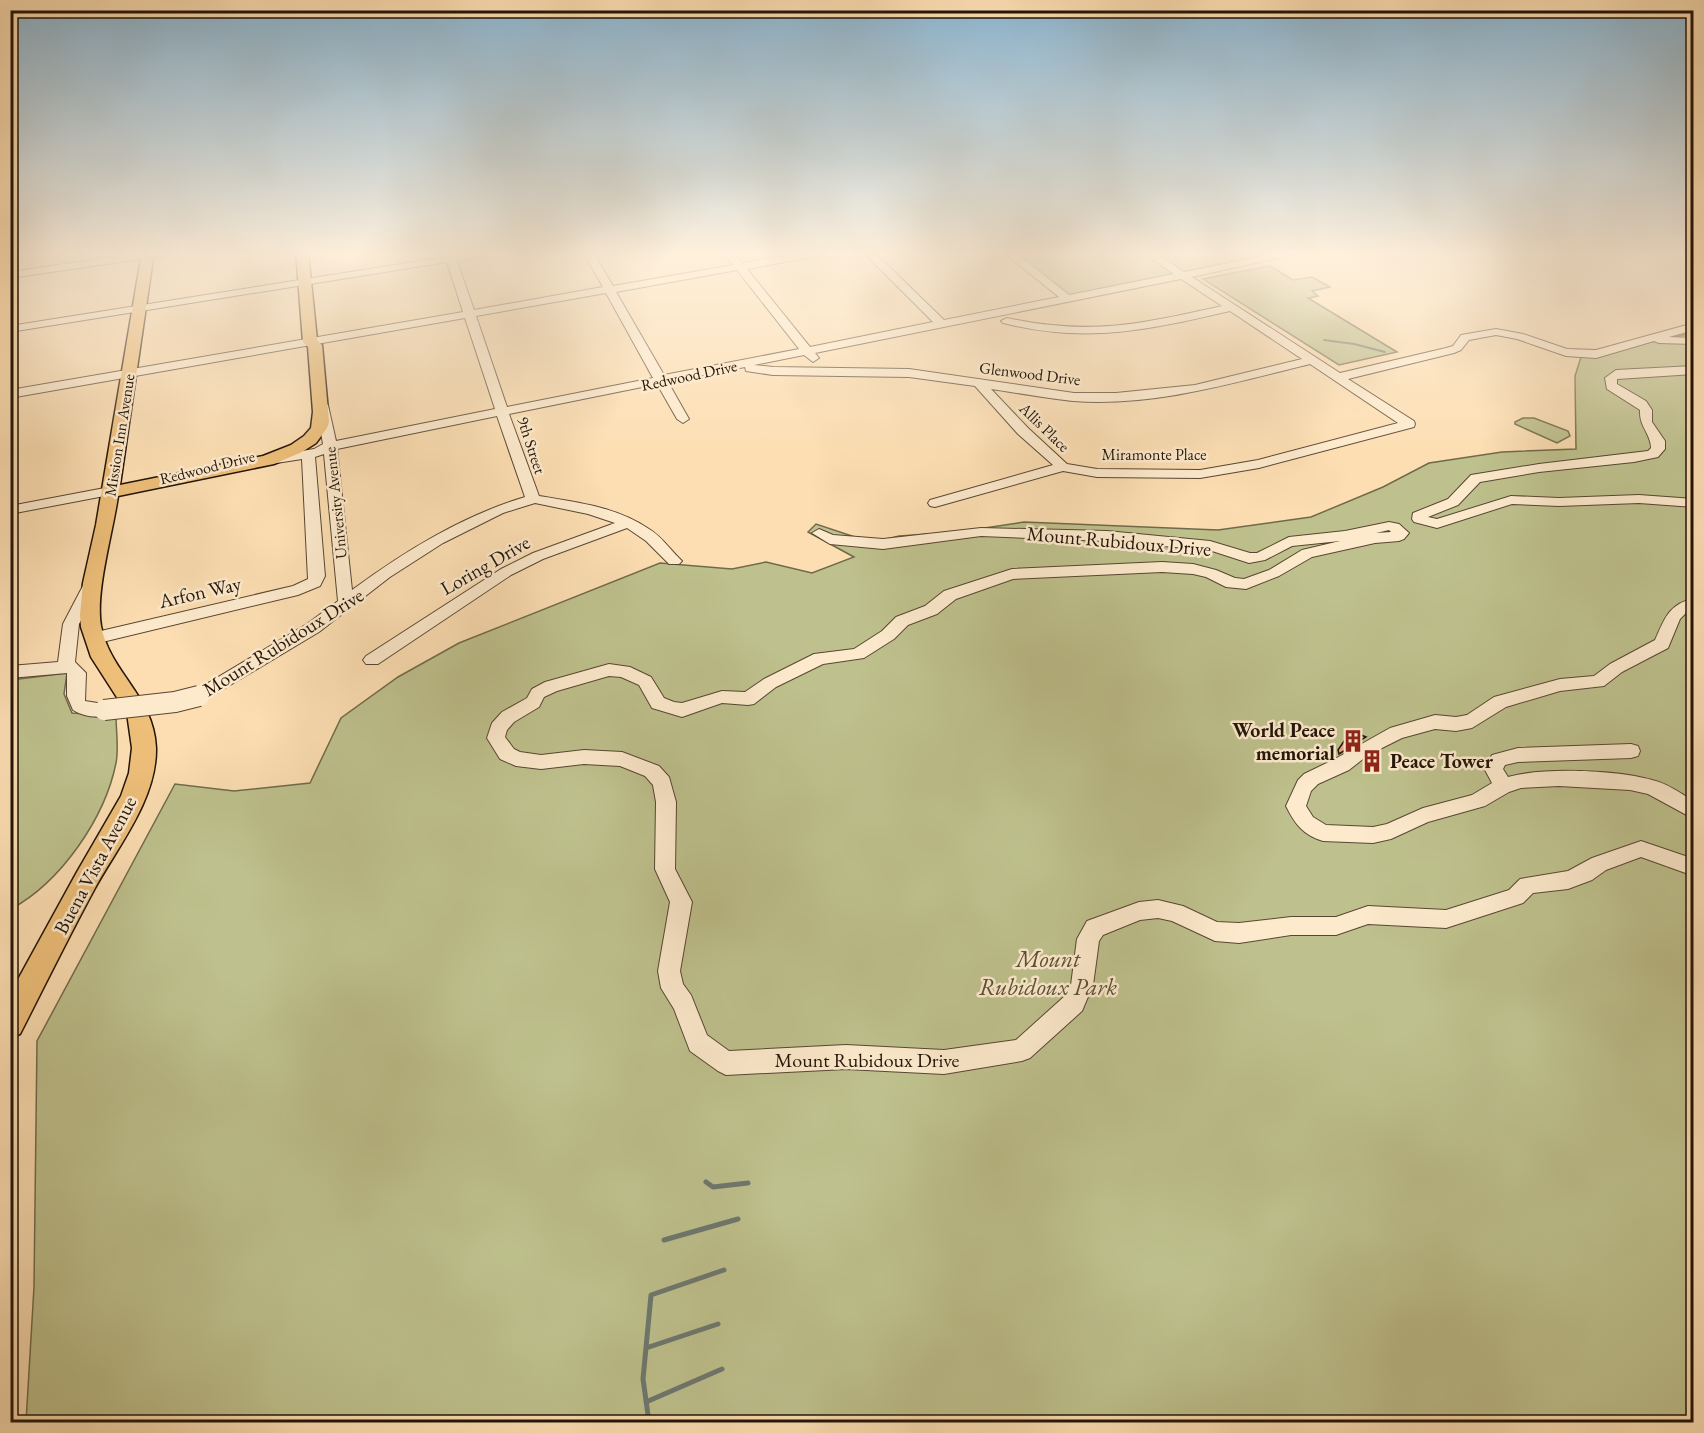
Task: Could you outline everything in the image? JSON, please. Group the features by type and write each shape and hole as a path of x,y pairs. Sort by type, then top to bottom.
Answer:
{"main road":[{"name":"Mission Inn Avenue","path":"94,638 90,615 93,583 110,491 136,319"},
{"name":"University Avenue","path":"297,450 319,428 320,402 315,347 310,342 308,319"},
{"name":"University Avenue","path":"297,450 309,423 304,347 310,342"},
{"name":"Redwood Drive","path":"110,491 129,490 256,463 297,450"},
{"name":"Redwood Drive","path":"110,491 243,458 297,450"},
{"name":"Buena Vista Avenue","path":"10,1024 86,880 133,798 141,773 144,748 138,712 102,657 94,638"}],"street":[{"path":"10,329 75,319"},
{"path":"10,394 443,319"},
{"name":"9th Street","path":"473,319 529,493 534,499 608,516 628,524 645,532 674,561"},
{"path":"627,319 683,419"},
{"path":"782,319 822,371"},
{"path":"937,319 942,324"},
{"name":"Redwood Drive","path":"297,450 330,446 969,319"},
{"path":"1007,321 1051,331 1094,334 1128,331 1182,319"},
{"path":"1248,319 1339,376 1450,351 1457,348 1465,337 1484,332 1508,333 1576,354 1596,354 1694,326"},
{"path":"1649,337 1661,341 1694,341"},
{"name":"Glenwood Drive","path":"740,364 754,370 909,373 1074,397 1144,396 1195,389 1314,360"},
{"path":"1694,370 1616,374 1611,378 1611,386 1642,404 1646,410 1646,422 1658,441 1658,449 1653,454 1476,477 1453,502 1418,516 1426,522 1437,524 1511,500 1559,502 1639,499 1694,503"},
{"name":"Miramonte Place","path":"935,503 1063,467 1097,473 1140,476 1200,474 1259,464 1408,424 1339,376"},
{"name":"Allis Place","path":"980,384 1023,431 1063,467"},
{"name":"University Avenue","path":"320,402 323,407 330,446 346,605"},
{"name":"University Avenue","path":"297,450 317,576 314,582"},
{"name":"Redwood Drive","path":"10,510 110,491"},
{"name":"Mount Rubidoux Drive","path":"66,667 75,669 77,673 73,696 75,702 86,708 104,710 175,702 199,696 313,627 346,605 384,574 438,540 498,510 534,499"},
{"name":"Loring Drive","path":"372,660 506,572 538,556 628,524"},
{"name":"Mount Rubidoux Drive","path":"819,533 830,539 883,544 981,532 1107,536 1210,546 1249,558 1260,557 1283,545 1297,541 1345,536 1389,526 1395,527 1402,533 1399,536 1375,538 1307,553 1274,573 1246,584 1232,583 1211,573 1162,567 1012,574 950,596 931,610 902,621 888,635 858,654 820,658 770,683 748,699 722,697 682,711 658,703 645,681 624,671 609,670 551,686 538,693 533,702 508,717 498,728 496,738 507,754 516,759 541,762 584,757 621,759 652,771 662,782 666,802 665,869 681,902 669,971 672,988 683,1003 698,1043 726,1063 846,1057 944,1062 1022,1050 1074,1004 1082,985 1088,939 1095,927 1139,911 1158,909 1175,913 1215,931 1239,933 1291,926 1336,926 1368,915 1446,919 1516,897 1527,885 1568,880 1585,874 1599,864 1641,849 1666,856 1694,868"},
{"name":"Arfon Way","path":"94,638 298,591 314,582"},
{"name":"Mission Inn Avenue","path":"66,667 71,624 93,583"},
{"path":"1694,603 1680,609 1662,644 1616,668 1598,682 1560,685 1500,702 1472,721 1456,724 1435,722 1396,733 1330,770 1313,775 1302,788 1296,806 1306,823 1323,833 1373,835 1391,831 1423,816 1478,801 1503,786 1534,779 1630,783 1652,787 1694,812"},
{"path":"10,672 45,671 66,667"},
{"path":"1503,786 1493,768 1499,760 1518,754 1631,751"}],"green space":[{"path":"1266,319 1342,319 1397,352 1339,365"},
{"name":"Mount Rubidoux Park","path":"1693,333 1693,1422 26,1422 34,1287 37,1041 175,784 234,791 310,783 341,718 398,677 459,643 660,563 732,569 766,562 812,573 854,557 808,532 816,524 864,540 958,532 1024,522 1218,530 1311,517 1383,487 1429,463 1502,452 1576,449 1575,376 1581,357"},
{"path":"1523,418 1534,418 1568,431 1570,436 1557,443 1515,424"},
{"path":"67,673 64,694 72,713 116,716 116,763 102,805 78,846 47,883 11,909 11,680"}],"building":[{"path":"1351,731 1366,737 1339,754 1338,750"}],"waterway":[{"path":"1324,340 1354,344 1385,352"},
{"path":"706,1182 713,1187 748,1183"},
{"path":"664,1240 738,1219"},
{"path":"646,1402 643,1379 651,1295 724,1270"},
{"path":"646,1348 718,1324"},
{"path":"646,1402 722,1369"},
{"path":"646,1402 649,1422"}],"place":[{"name":"World Peace memorial","path":"1353,741"},
{"name":"Peace Tower","path":"1372,761"}]}
